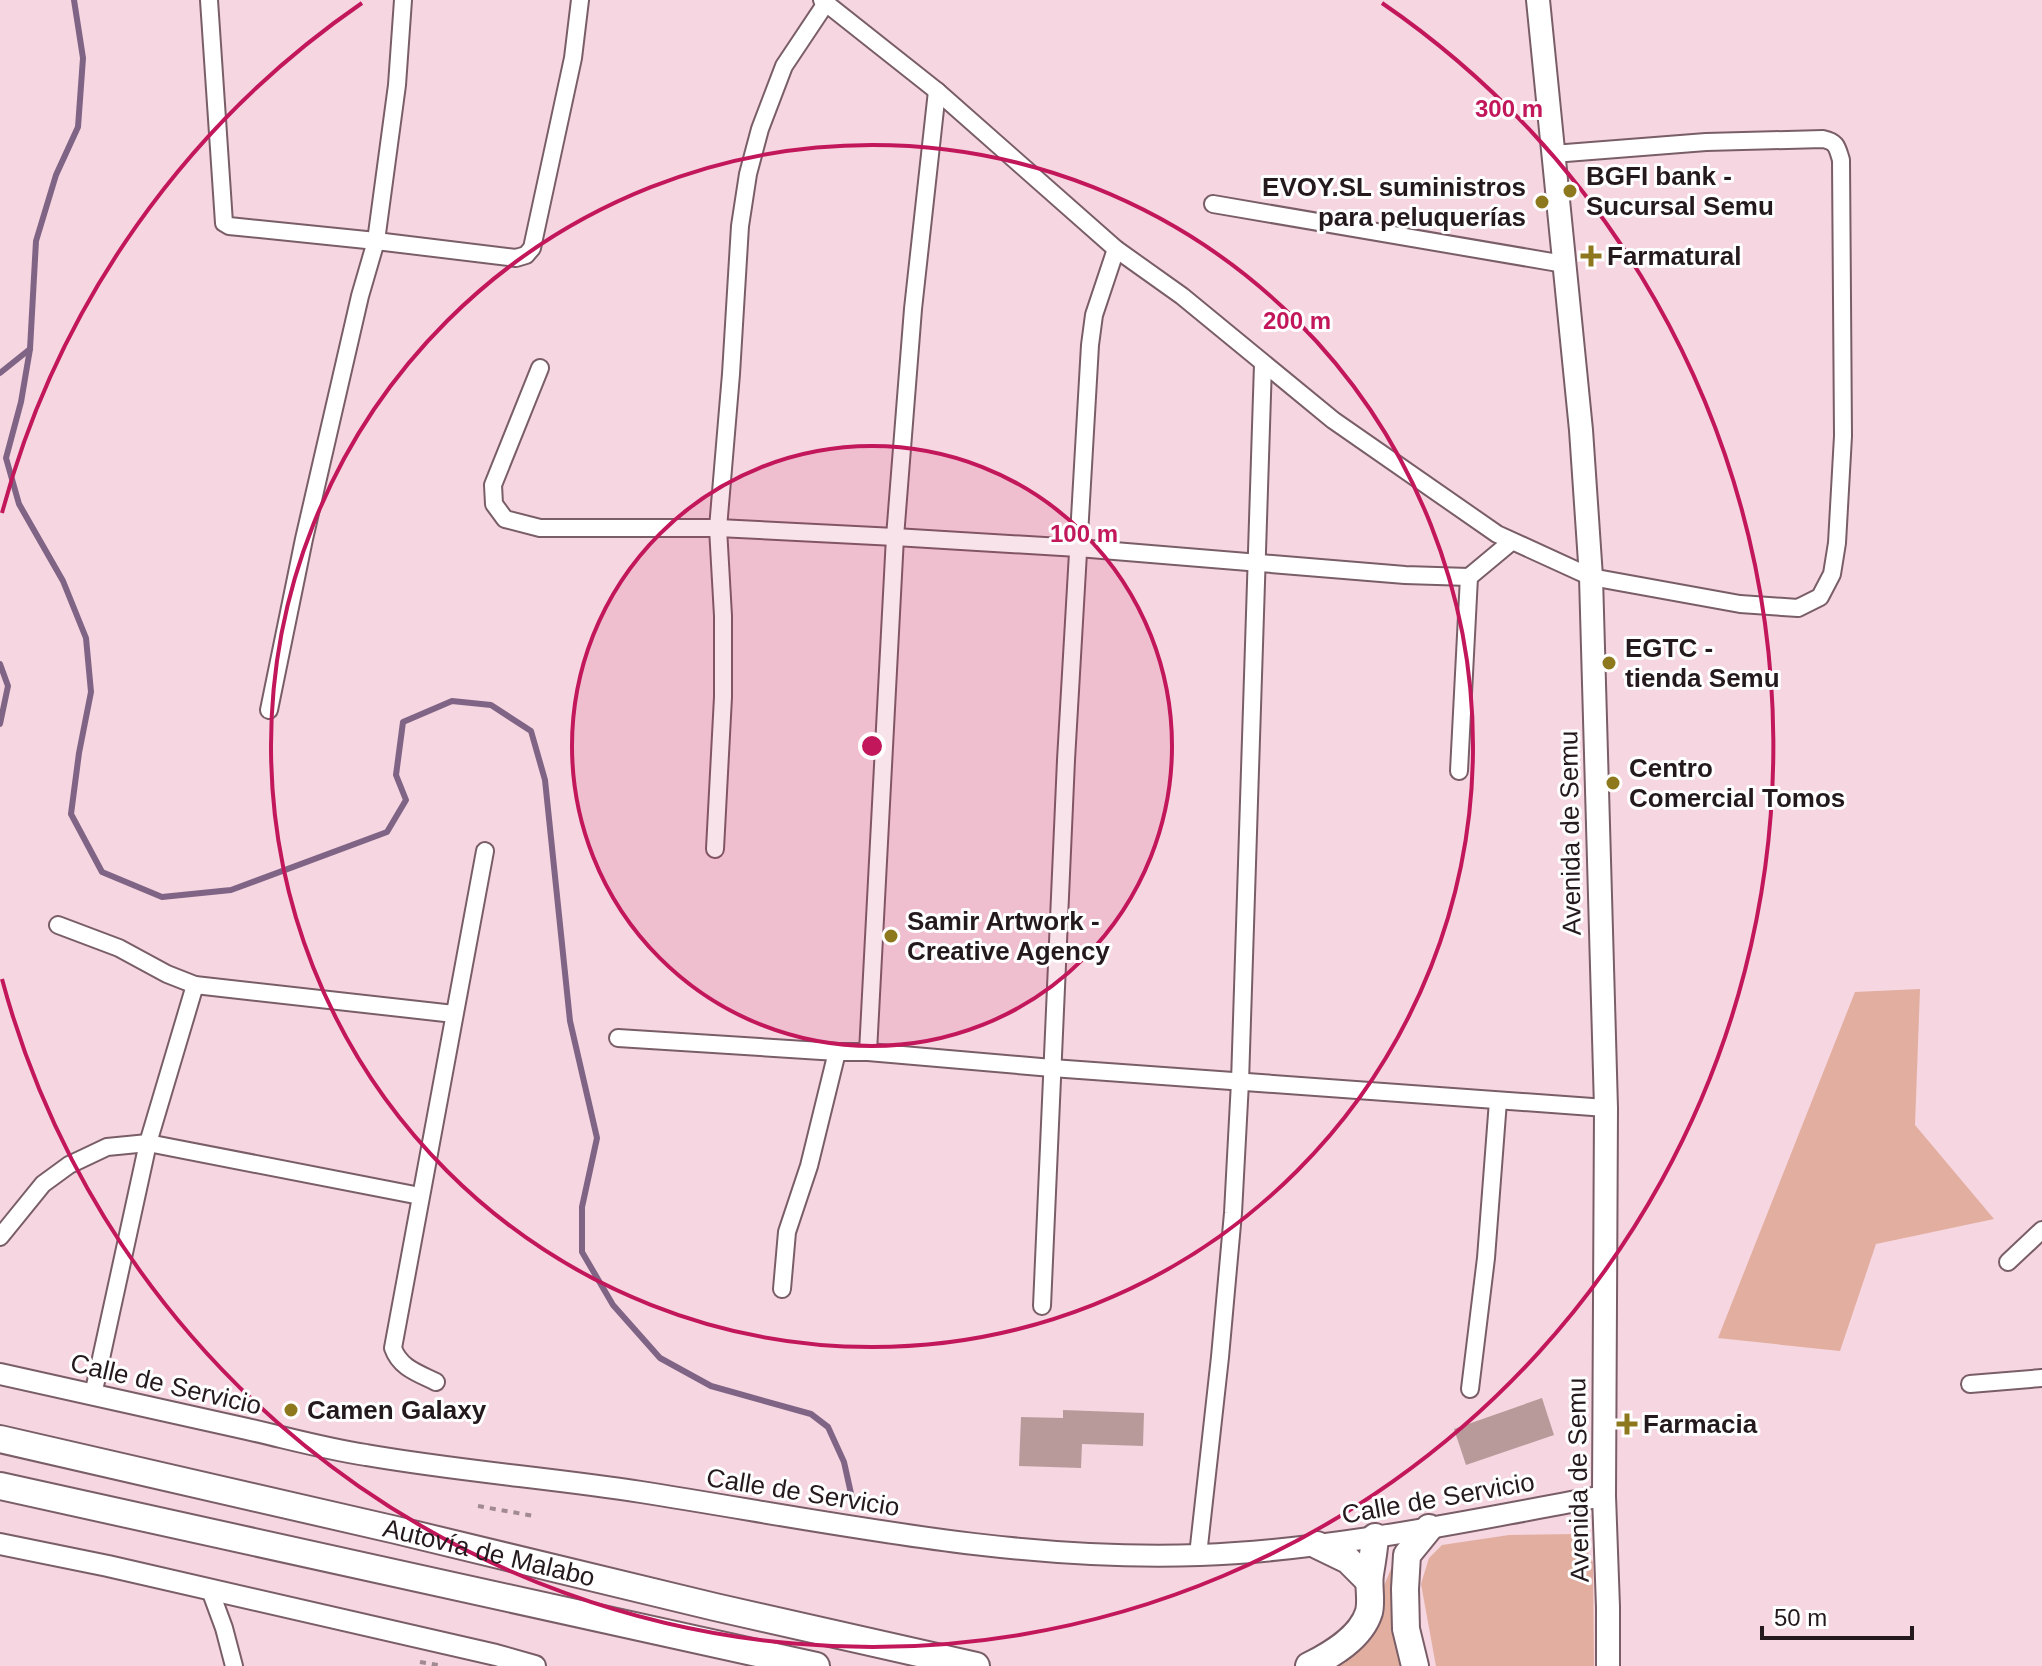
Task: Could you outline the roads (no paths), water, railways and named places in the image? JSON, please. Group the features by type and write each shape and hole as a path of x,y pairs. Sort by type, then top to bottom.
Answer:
{"highway":[{"name":"Autovía de Malabo","path":"0,1439 976,1666"},
{"name":"Autovía de Malabo","path":"0,1486 816,1666"},
{"path":"1415,1666 1406,1629 1407,1555 1429,1528"},
{"path":"1309,1666 1349,1640 1364,1623 1369,1612 1369,1581 1375,1537"},
{"path":"1317,1545 1348,1560 1369,1581"}],"main road":[{"name":"Avenida de Semu","path":"1538,0 1581,430 1591,577 1606,1108 1604,1496 1608,1666"}],"street":[{"path":"209,0 224,223 516,258 526,255 532,248 570,73 580,0"},
{"path":"269,710 307,524 360,296 376,241 397,85 403,0"},
{"path":"715,849 723,697 718,528 740,226 748,174 760,129 784,66 824,1 937,91 1116,249 1182,296 1333,420 1497,534 1591,577 1740,604 1798,608 1820,597 1832,574 1837,543 1843,436 1841,160 1837,146 1823,139 1706,142 1553,154"},
{"path":"868,1052 895,537 913,309 937,91"},
{"path":"1213,204 1564,264"},
{"path":"1042,1306 1090,345 1094,315 1116,249"},
{"path":"1198,1555 1232,1227 1240,1082 1263,364"},
{"path":"540,368 493,485 494,504 505,519 540,528 718,528 895,537 1078,548 1405,575 1469,577 1511,542"},
{"path":"1459,771 1469,577"},
{"path":"436,1382 403,1366 393,1348 485,851"},
{"path":"58,925 119,948 195,985 454,1014"},
{"path":"93,1395 148,1143 195,985"},
{"path":"618,1038 868,1052 1606,1108"},
{"path":"782,1289 787,1232 809,1166 837,1052"},
{"path":"1470,1389 1486,1258 1498,1101"},
{"path":"0,1237 43,1184 69,1165 107,1147 148,1143 420,1196"},
{"path":"2008,1262 2042,1230"},
{"name":"Calle de Servicio","path":"0,1374 365,1455 641,1492 942,1541 1104,1554 1198,1555 1286,1549 1429,1528 1604,1496"},
{"path":"1970,1384 2042,1378"},
{"path":"0,1544 108,1566 535,1666"},
{"path":"210,1590 234,1666"},
{"path":"224,1628 237,1596"}],"waterway":[{"path":"74,0 83,58 78,127 56,175 36,241 30,349 21,402 6,458 19,504 63,581 86,638 91,692 71,814 102,872 162,897 231,890 387,832 406,800 396,775 403,722 452,701 491,705 531,731 545,780 570,1021 597,1138 582,1207 582,1252 613,1305 660,1358 711,1386 811,1414 828,1427 844,1462 854,1507"},
{"path":"0,373 30,349"},
{"path":"0,664 8,686 0,724"}],"place":[{"name":"BGFI bank - Sucursal Semu","path":"1570,191"},
{"name":"EVOY.SL suministros para peluquerías","path":"1542,202"},
{"name":"Farmatural","path":"1591,256"},
{"name":"EGTC - tienda Semu","path":"1609,663"},
{"name":"Centro Comercial Tomos","path":"1613,783"},
{"name":"Samir Artwork - Creative Agency","path":"891,936"},
{"name":"Camen Galaxy","path":"291,1410"},
{"name":"Farmacia","path":"1627,1424"}]}
